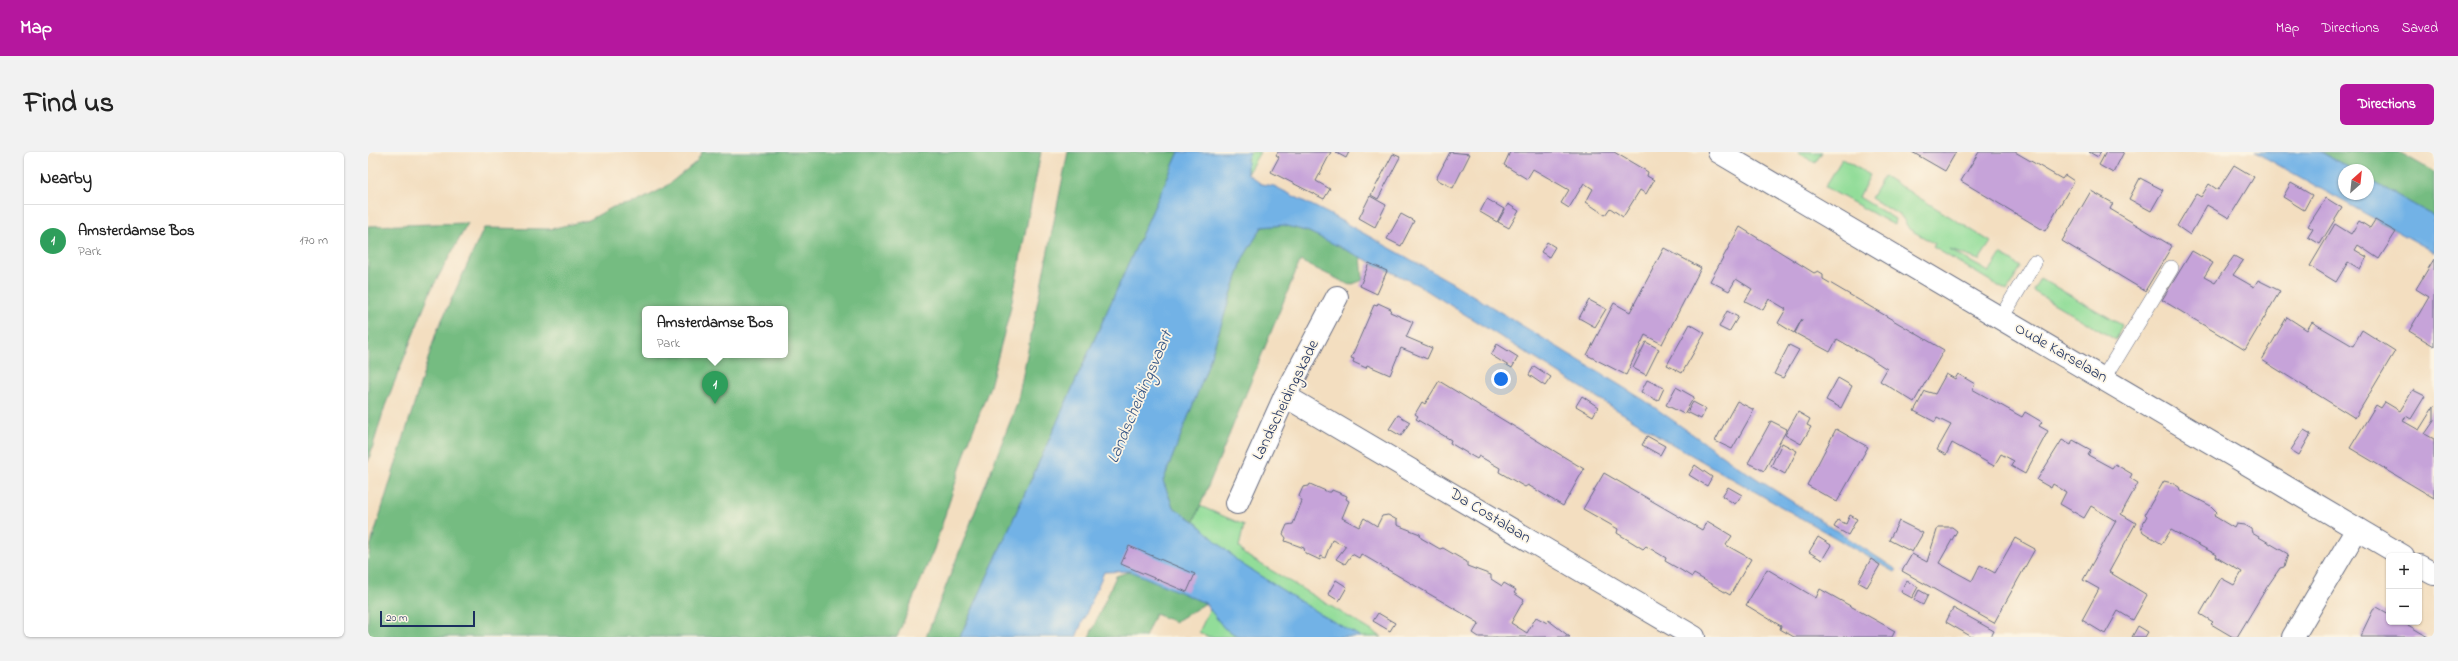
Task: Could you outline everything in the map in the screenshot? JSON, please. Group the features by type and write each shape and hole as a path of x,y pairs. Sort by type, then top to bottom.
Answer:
{"street":[{"name":"Oude Karselaan","path":"1719,152 2104,378 2398,553"},
{"name":"Landscheidingskade","path":"1236,503 1285,396 1337,297"},
{"name":"Da Costalaan","path":"1285,396 1694,637"},
{"path":"2293,637 2357,529"},
{"path":"2422,568 2434,574"}],"lane":[{"path":"2001,318 2034,263"},
{"path":"2104,378 2171,268"}],"green space":[{"path":"702,152 1041,152 1010,311 990,386 969,441 934,549 897,637 368,637 368,561 371,544 436,333 484,228 550,229 589,220 613,207 637,202 664,188 696,162"},
{"path":"1068,152 1179,152 960,637 926,637 1017,404"},
{"path":"1250,152 1260,152 1247,174 1247,159"},
{"path":"1797,152 1822,152 1815,163"},
{"path":"2321,152 2399,152 2434,172 2434,216 2374,182 2374,164 2342,164"},
{"path":"1842,159 1870,175 1859,197 1895,219 1894,225 1825,187"},
{"path":"1884,176 1991,242 1979,260 1950,250 1989,272 2001,254 2021,267 2007,291 1933,247 1935,244 1909,229 1902,217 1871,198"},
{"path":"468,223 431,290 385,406 368,462 368,226"},
{"path":"1284,225 1309,232 1361,256 1363,280 1350,285 1300,261 1194,521 1173,507 1163,481 1206,371 1243,258 1262,227"},
{"path":"2040,278 2122,325 2116,340 2033,291"},
{"path":"1200,506 1244,525 1239,547 1244,554 1382,637 1361,637 1320,614 1240,563 1194,521"},
{"path":"1131,571 1206,603 1175,622 1155,614 1145,637 1089,637 1116,576"},
{"path":"1210,609 1224,628 1239,637 1209,637 1199,632"}],"water":[{"name":"Landscheidingsvaart","path":"1179,152 1250,152 1247,159 1247,173 1261,184 1274,186 1329,214 1451,282 1644,400 1739,467 1897,570 1895,572 1665,440 1418,285 1309,232 1284,225 1262,227 1243,258 1206,371 1163,481 1173,507 1194,521 1240,563 1320,614 1361,637 1239,637 1224,628 1205,603 1130,571 1104,572 1076,637 960,637"},
{"path":"2255,152 2321,152 2342,164 2338,164 2338,198"},
{"path":"2374,182 2434,216 2434,252 2341,200 2374,200"}],"building":[{"path":"1278,152 1331,152 1316,181 1330,189 1324,199 1271,172 1279,157 1276,155"},
{"path":"1335,152 1349,152 1346,158"},
{"path":"1450,152 1470,154 1453,188 1436,179"},
{"path":"1510,152 1614,152 1648,172 1647,176 1654,180 1646,194 1640,190 1623,217 1610,208 1605,215 1586,202 1593,189 1584,183 1569,208 1561,203 1569,190 1533,169 1527,179 1504,165"},
{"path":"1912,152 1956,152 1945,171"},
{"path":"1979,152 2015,152 2062,179 2065,175 2074,181 2045,231 1961,181"},
{"path":"2089,152 2101,152 2098,157"},
{"path":"2106,152 2124,152 2113,173 2099,165"},
{"path":"1393,154 1400,157 1378,199 1371,195"},
{"path":"2234,165 2254,177 2229,218 2207,205 2190,235 2177,226 2196,194 2201,197 2209,184 2218,190"},
{"path":"2140,178 2163,190 2151,211 2129,199"},
{"path":"2291,183 2312,195 2304,210 2283,197"},
{"path":"2091,191 2113,203 2110,209 2172,246 2145,291 2062,241"},
{"path":"1370,196 1386,205 1375,227 1359,218"},
{"path":"2326,198 2342,208 2320,244 2308,237 2313,229 2308,226"},
{"path":"1487,199 1504,209 1497,222 1480,212"},
{"path":"1508,204 1519,211 1509,228 1498,222"},
{"path":"1401,214 1414,221 1401,246 1387,239"},
{"path":"2375,220 2396,232 2379,259 2358,245 2355,250 2367,257 2360,269 2348,262 2336,282 2310,266 2335,224 2351,234 2359,221 2370,228"},
{"path":"1740,227 1814,273 1818,271 1823,274 1823,279 1944,350 1914,402 1880,381 1887,369 1870,358 1837,339 1830,352 1795,333 1802,319 1794,333 1778,323 1786,309 1769,299 1763,310 1745,301 1752,289 1736,279 1729,291 1710,281"},
{"path":"1547,242 1555,247 1549,257 1541,252"},
{"path":"1664,248 1701,268 1662,344 1645,335 1626,375 1587,355 1614,303 1630,312"},
{"path":"2192,251 2213,263 2204,277 2215,283 2234,256 2243,261 2233,275 2254,287 2258,280 2280,291 2245,350 2162,300"},
{"path":"2434,259 2434,346 2409,331 2429,297 2416,289"},
{"path":"1369,263 1387,271 1377,294 1360,286"},
{"path":"1589,300 1606,309 1595,327 1579,318"},
{"path":"1378,303 1391,309 1390,312 1413,322 1406,337 1432,348 1427,359 1401,348 1390,375 1367,365 1366,368 1353,362 1354,359 1351,358 1374,305 1377,306"},
{"path":"1727,311 1738,317 1729,332 1719,327"},
{"path":"2287,317 2307,330 2312,322 2353,346 2362,330 2395,351 2355,418 2262,360"},
{"path":"1690,324 1705,333 1682,373 1667,365"},
{"path":"1646,342 1659,349 1646,375 1633,368"},
{"path":"1497,344 1518,357 1512,368 1491,355"},
{"path":"1789,345 1799,350 1783,378 1774,374"},
{"path":"1534,366 1551,377 1545,386 1529,375"},
{"path":"1946,374 1955,379 1958,374 1975,384 1972,389 2022,417 2025,412 2042,422 2039,426 2048,431 2025,474 2011,466 2014,461 2001,454 1994,466 1952,443 1946,455 1937,450 1951,425 1937,418 1935,422 1914,411 1925,391 1935,394"},
{"path":"1838,378 1852,386 1841,408 1826,400"},
{"path":"1647,380 1664,388 1658,401 1641,392"},
{"path":"1439,381 1584,469 1563,506 1528,485 1525,487 1499,472 1500,468 1479,456 1477,459 1450,443 1451,440 1416,419 1418,416 1415,414 1422,402 1425,404"},
{"path":"1676,387 1694,397 1684,414 1666,405"},
{"path":"2413,390 2425,396 2411,419 2406,416 2403,421 2419,430 2434,406 2434,421 2425,434 2434,439 2434,498 2350,448 2376,405 2381,408 2385,402 2400,411"},
{"path":"1582,396 1598,407 1593,416 1576,406"},
{"path":"1737,401 1754,410 1732,449 1715,441"},
{"path":"1693,402 1706,409 1701,419 1687,412"},
{"path":"1798,412 1810,419 1807,425 1811,427 1801,444 1785,435"},
{"path":"1398,415 1410,422 1401,436 1389,429"},
{"path":"1771,421 1787,429 1764,471 1748,463"},
{"path":"1836,429 1868,447 1837,502 1807,485"},
{"path":"2304,430 2311,434 2299,455 2291,450"},
{"path":"1647,436 1665,446 1660,455 1642,445"},
{"path":"2062,440 2071,445 2073,440 2091,450 2088,455 2112,468 2115,464 2132,474 2130,478 2138,483 2121,514 2136,523 2109,572 2147,595 2133,620 2118,611 2105,634 2082,620 2099,589 2083,580 2116,521 2091,506 2084,518 2060,504 2066,492 2053,484 2051,488 2037,480"},
{"path":"1782,443 1797,451 1785,474 1771,466"},
{"path":"1695,465 1712,477 1707,486 1689,475"},
{"path":"1604,473 1702,530 1707,521 1732,536 1726,545 1751,559 1730,595 1694,574 1692,577 1665,561 1666,558 1646,546 1643,549 1617,533 1618,529 1583,509"},
{"path":"2164,481 2172,483 2179,487 2180,490 2211,506 2217,512 2214,516 2234,528 2236,524 2244,525 2251,529 2252,533 2288,554 2284,567 2280,568 2267,587 2237,637 2233,637 2211,624 2213,622 2200,614 2221,578 2234,585 2242,572 2216,557 2217,555 2171,530 2162,544 2143,532 2141,527 2147,516 2145,514"},
{"path":"1310,484 1328,492 1331,492 1332,490 1347,496 1346,499 1349,501 1342,518 1359,527 1364,518 1377,526 1382,516 1388,515 1397,520 1397,525 1420,534 1421,538 1440,549 1443,548 1467,562 1467,566 1491,575 1491,579 1502,586 1504,583 1516,590 1514,593 1524,600 1511,623 1527,633 1536,617 1547,623 1548,620 1570,637 1479,637 1473,633 1479,623 1361,554 1359,558 1352,554 1345,564 1336,559 1346,546 1332,540 1325,558 1321,556 1320,560 1305,553 1304,548 1285,541 1286,538 1283,534 1287,525 1293,524 1302,501 1299,496 1303,487 1309,486"},
{"path":"1728,487 1742,495 1735,504 1722,496"},
{"path":"1850,515 1857,519 1848,535 1834,527 1838,520 1846,524"},
{"path":"1899,521 1923,533 1912,552 1889,540"},
{"path":"1938,527 1952,527 1957,531 1939,563 1972,581 1980,565 1995,573 2015,538 2035,549 1994,623 1902,571 1912,554 1927,562"},
{"path":"1818,537 1831,545 1822,560 1809,552"},
{"path":"1129,546 1195,574 1187,592 1121,564"},
{"path":"1871,559 1880,565 1867,587 1858,582"},
{"path":"1767,569 1816,598 1820,589 1895,631 1892,637 1794,637 1780,629 1781,626 1746,605"},
{"path":"1336,580 1347,587 1339,601 1328,594"},
{"path":"1907,581 1918,587 1912,598 1901,592"},
{"path":"1919,590 1928,595 1923,605 1914,600"},
{"path":"2377,607 2386,612 2386,625 2408,625 2428,637 2360,637 2373,610"},
{"path":"1953,608 1994,631 1991,637 1972,637 1946,622"},
{"path":"1378,613 1395,623 1390,631 1373,621"},
{"path":"2138,626 2148,632 2145,637 2132,637"}],"place":[{"name":"Amsterdamse Bos","path":"715,404"}]}
